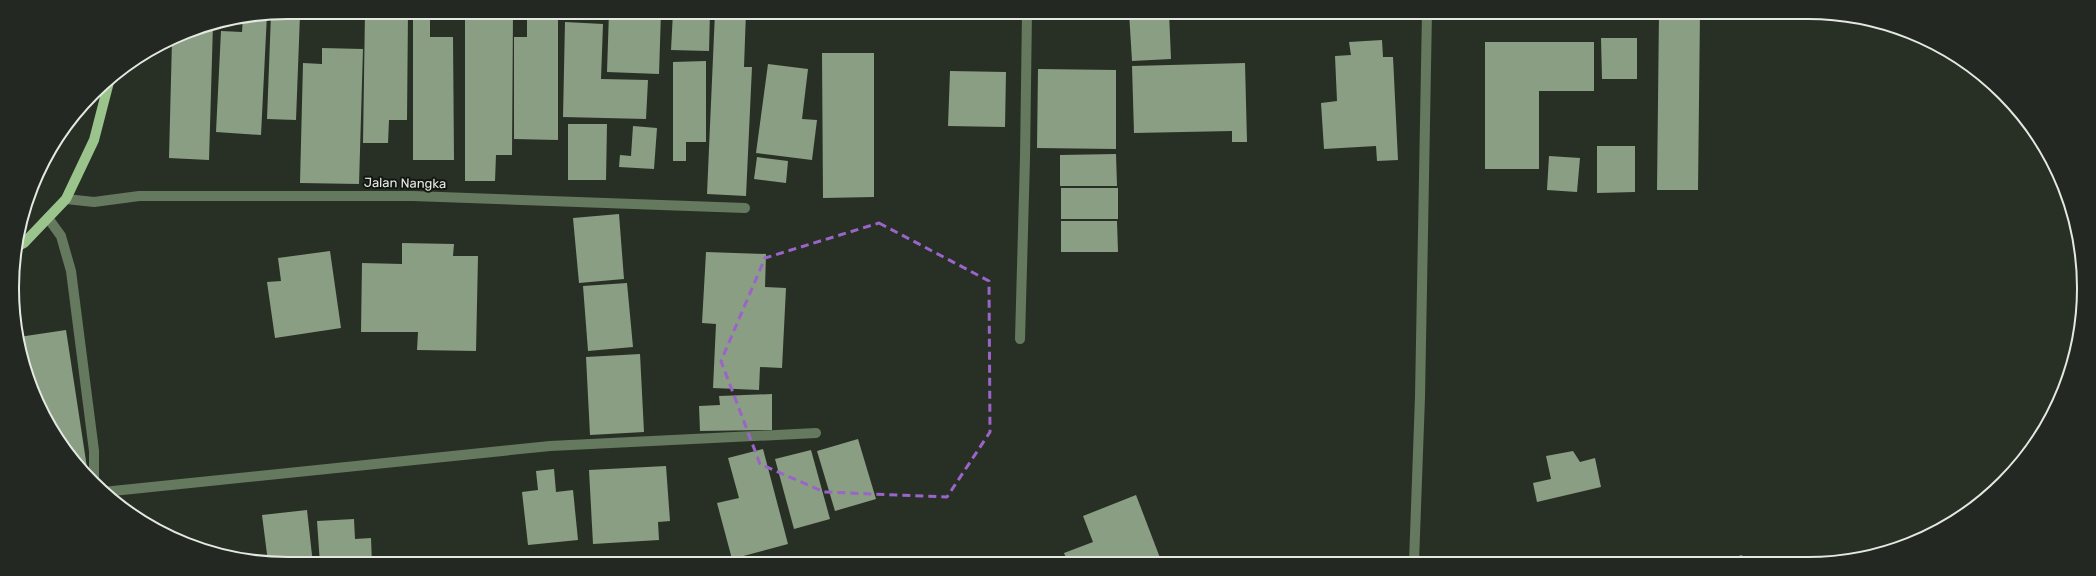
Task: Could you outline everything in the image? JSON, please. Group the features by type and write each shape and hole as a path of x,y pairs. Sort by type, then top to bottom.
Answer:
{"main road":[{"path":"23,243 66,199 94,140 107,90"}],"street":[{"path":"1020,339 1027,19"},
{"path":"1414,557 1421,389 1427,19"},
{"name":"Jalan Nangka","path":"66,199 94,202 139,196 413,196 745,208"},
{"path":"48,218 62,236 72,271 94,451 94,474"},
{"path":"112,491 550,446 816,433"}],"highlighted area":[{"path":"879,223 989,281 990,432 947,497 824,492 760,464 721,361 765,258"}],"building":[{"path":"300,19 296,120 267,119 271,20"},
{"path":"365,19 408,19 407,120 389,120 388,143 363,143"},
{"path":"413,19 430,19 430,37 453,37 454,160 413,160"},
{"path":"465,19 513,19 512,155 496,155 495,181 465,181"},
{"path":"527,19 558,19 558,140 514,139 514,37 527,37"},
{"path":"609,19 661,19 659,74 607,72"},
{"path":"673,19 710,19 709,51 671,50"},
{"path":"715,19 746,19 744,67 752,67 746,196 707,194"},
{"path":"1129,19 1169,19 1171,59 1132,61"},
{"path":"1659,19 1700,19 1698,190 1657,190"},
{"path":"267,20 261,135 216,132 221,31 242,32 243,23"},
{"path":"565,22 603,24 601,79 648,80 646,119 563,117"},
{"path":"213,30 209,160 169,158 172,46 185,39"},
{"path":"1601,38 1637,38 1637,79 1602,79"},
{"path":"1382,40 1383,57 1393,57 1398,160 1377,161 1376,146 1324,149 1321,103 1337,101 1335,56 1351,55 1349,42"},
{"path":"1485,42 1594,42 1594,91 1539,91 1539,169 1485,169"},
{"path":"322,48 363,49 359,184 300,183 303,63 322,64"},
{"path":"822,53 874,53 874,197 823,198"},
{"path":"706,61 706,142 686,142 686,161 673,161 673,62"},
{"path":"1245,63 1247,142 1232,142 1232,131 1134,133 1132,66"},
{"path":"768,64 808,69 802,119 817,120 812,160 756,153"},
{"path":"1038,69 1116,70 1116,149 1037,148"},
{"path":"950,71 1006,72 1005,127 948,126"},
{"path":"568,124 607,124 606,180 568,180"},
{"path":"633,126 657,128 654,169 619,167 620,155 631,156"},
{"path":"1597,146 1635,146 1635,192 1597,193"},
{"path":"1116,154 1117,186 1060,186 1060,155"},
{"path":"1549,156 1580,158 1577,192 1547,190"},
{"path":"757,157 788,161 786,183 754,179"},
{"path":"1061,188 1118,188 1118,219 1061,219"},
{"path":"619,214 624,279 579,283 573,218"},
{"path":"1061,221 1117,221 1118,252 1061,252"},
{"path":"402,243 454,244 453,256 478,256 476,351 417,350 418,332 361,332 362,263 402,264"},
{"path":"330,251 341,328 275,338 267,282 281,281 278,258"},
{"path":"706,252 766,254 765,287 786,288 782,368 760,367 759,390 713,388 716,324 702,323"},
{"path":"627,283 633,347 588,351 583,286"},
{"path":"66,330 87,466 64,437 39,391 28,358 23,336"},
{"path":"640,354 644,432 590,435 586,357"},
{"path":"772,394 772,430 700,431 699,406 720,405 719,396"},
{"path":"858,439 876,499 835,511 817,451"},
{"path":"763,449 788,544 739,557 731,557 717,503 739,498 728,458"},
{"path":"811,450 830,519 794,529 775,459"},
{"path":"1573,451 1580,462 1595,458 1601,487 1537,502 1533,483 1551,479 1546,456"},
{"path":"666,466 670,521 658,522 659,540 593,544 589,470"},
{"path":"554,469 556,492 573,490 578,540 528,545 522,492 538,490 536,471"},
{"path":"1136,495 1160,557 1066,557 1064,553 1093,542 1083,516"},
{"path":"307,510 312,557 267,556 262,515"},
{"path":"354,519 355,539 371,538 372,557 320,557 317,521"}]}
